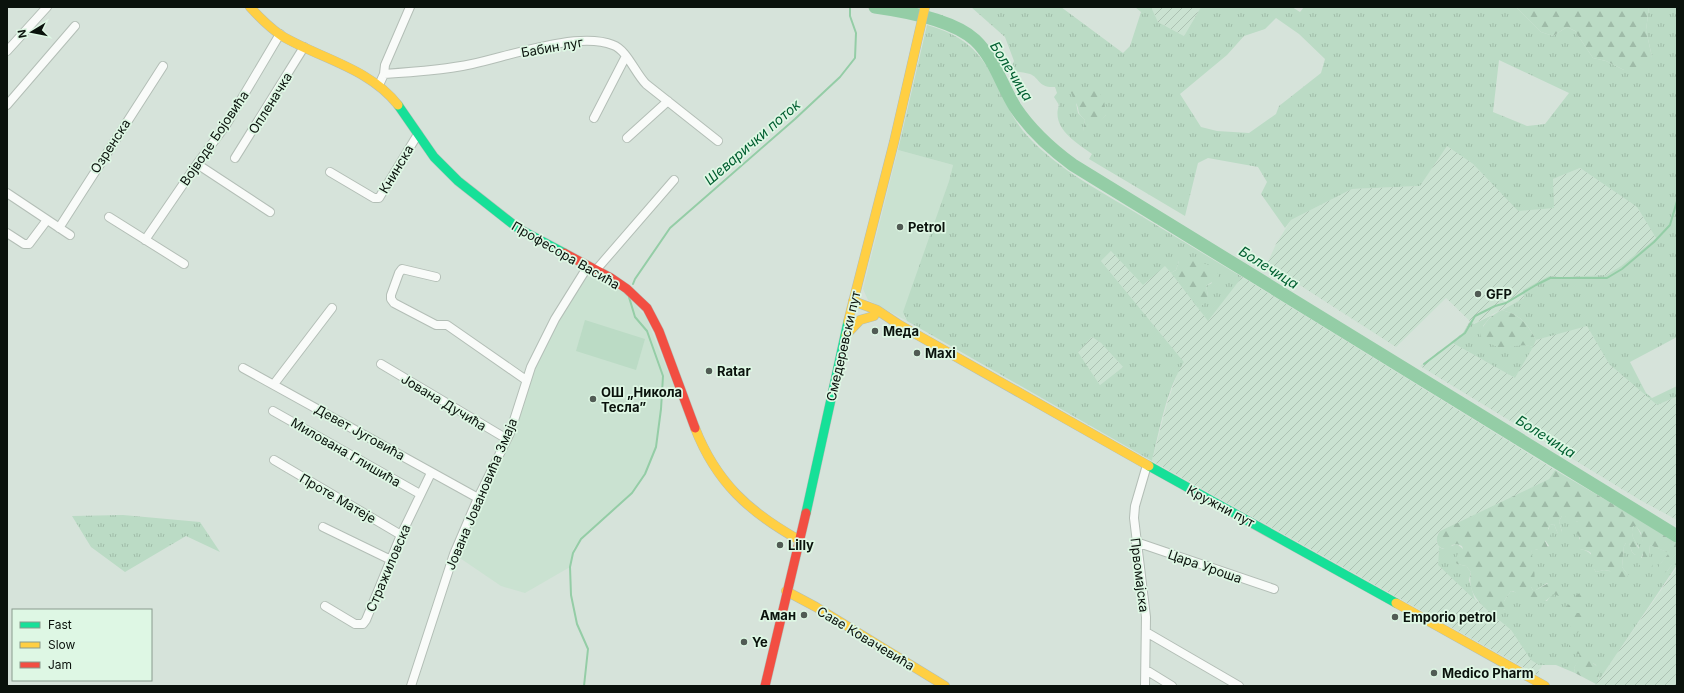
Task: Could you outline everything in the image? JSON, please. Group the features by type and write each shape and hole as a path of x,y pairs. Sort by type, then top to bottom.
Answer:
{"main road":[{"name":"Професора Васића","path":"250,7 280,34 353,70 379,85 398,106 435,158 504,218 531,237 592,268 636,297 651,314 696,429 715,469 724,482 737,496 757,514 776,528 800,540"},
{"name":"Смедеревски пут","path":"765,686 786,591 800,540 844,336 886,177 925,8"},
{"path":"844,336 860,320 873,312 862,298 857,283"},
{"name":"Кружни пут","path":"852,304 888,316 898,324 1147,466 1260,527 1447,633 1545,686"},
{"name":"Саве Ковачевића","path":"786,591 816,607 945,686"}],"street":[{"path":"7,51 47,7"},
{"path":"379,85 384,74 385,65 410,7"},
{"path":"7,105 75,26"},
{"name":"Војводе Бојовића","path":"145,240 197,164 226,125 280,34"},
{"name":"Бабин луг","path":"384,74 466,65 578,40 604,42 614,45 622,50 640,78 718,141"},
{"name":"Опленачка","path":"235,158 304,47"},
{"path":"594,118 626,56"},
{"name":"Озренска","path":"59,228 163,66"},
{"path":"627,138 668,101"},
{"name":"Книнска","path":"330,172 374,198 379,198 418,134"},
{"path":"197,164 270,212"},
{"name":"Јована Јовановића Змаја","path":"411,686 453,557 478,498 510,433 526,380 554,319 592,268 674,180"},
{"path":"7,192 70,235"},
{"path":"109,217 184,264"},
{"path":"7,233 24,244 29,244 47,220"},
{"path":"436,277 402,270 397,278 391,299 394,303 436,324 447,325 526,380"},
{"path":"274,384 332,308"},
{"name":"Јована Дучића","path":"381,364 506,440"},
{"name":"Девет Југовића","path":"243,368 478,498"},
{"name":"Милована Глишића","path":"273,411 420,494"},
{"name":"Проте Матеје","path":"274,460 401,535"},
{"name":"Првомајска","path":"1145,686 1146,632 1144,596 1134,518 1135,506 1147,466"},
{"name":"Стражиловска","path":"325,606 355,624 363,624 401,535 431,473"},
{"path":"323,526 391,560"},
{"name":"Цара Уроша","path":"1136,542 1274,589"},
{"path":"1146,632 1239,686"},
{"path":"1146,670 1172,686"}],"shaded area":[{"path":"1201,7 1184,36 1158,22 1151,8"},
{"path":"1447,145 1473,164 1518,211 1553,179 1580,168 1637,207 1656,238 1621,266 1606,275 1562,277 1549,276 1525,298 1473,324 1446,298 1396,347 1267,264 1276,244 1291,220 1352,189 1420,186"},
{"path":"898,150 953,165 904,316 907,321 868,300 863,289"},
{"path":"1111,251 1165,265 1208,320 1242,277 1555,470 1549,479 1440,531 1437,535 1436,542 1439,547 1438,565 1511,630 1531,660 1542,665 1538,670 1540,674 1539,676 1152,461 1166,407 1178,371 1184,362 1101,261"},
{"name":"ОШ „Никола Тесла”","path":"583,274 624,292 646,317 675,389 663,386 656,447 645,474 632,493 581,539 573,549 570,567 525,593 501,586 454,554 510,433 555,319"},
{"path":"1587,325 1609,364 1657,405 1676,397 1677,520 1640,500 1420,366 1451,342 1515,378 1536,340"},
{"path":"1092,337 1101,343 1123,367 1100,385 1078,352"},
{"path":"1677,567 1677,686 1595,686 1596,684"}],"green space":[{"path":"971,7 1061,7 1123,53 1130,46 1141,12 1135,7 1151,7 1158,22 1184,36 1201,7 1292,7 1300,12 1304,7 1516,7 1541,32 1553,36 1567,27 1575,31 1593,58 1606,61 1624,70 1652,57 1646,30 1649,7 1677,7 1677,337 1630,362 1646,393 1652,398 1677,386 1677,400 1676,397 1657,405 1609,364 1587,326 1536,340 1523,320 1502,310 1524,298 1523,290 1549,276 1562,277 1606,275 1621,266 1656,238 1637,207 1580,168 1553,179 1554,208 1518,211 1473,164 1447,146 1420,186 1352,189 1291,220 1285,228 1261,194 1267,182 1258,167 1208,158 1198,163 1185,216 1089,159 1092,154 1066,134 1059,121 1057,113 1059,105 1054,97 1057,93 1055,87 1045,86 1030,74 1010,70 1014,61 1005,37","holes":["1276,18 1299,34 1325,59 1321,73 1279,106 1276,114 1249,133 1217,131 1201,127 1180,94 1227,55 1244,36 1265,29","1499,60 1569,93 1545,124 1527,126 1493,112","1076,103 1106,115 1083,131 1085,120 1078,113"]},
{"path":"1516,7 1649,7 1646,30 1652,57 1645,71 1624,70 1606,61 1593,58 1575,31 1567,27 1553,36 1541,32"},
{"path":"927,25 955,36 973,49 989,71 1015,120 1023,131 1046,154 1072,174 1242,277 1208,321 1198,308 1206,301 1208,297 1206,286 1212,283 1199,264 1179,261 1176,270 1171,273 1165,266 1143,285 1111,251 1101,261 1184,362 1168,397 1152,461 907,321 903,312 949,181 953,165 898,150","holes":["1092,337 1101,343 1123,367 1100,385 1078,352"]},
{"path":"1075,85 1082,91 1090,88 1095,90 1101,95 1104,101 1106,115 1089,132 1083,131 1085,120 1079,113 1071,93 1070,87"},
{"path":"1187,258 1193,258 1199,264 1210,266 1219,275 1218,278 1206,286 1208,299 1198,308 1171,273 1176,270 1179,261"},
{"path":"1502,310 1523,320 1536,340 1533,347 1522,345 1501,348 1482,339 1480,333 1484,325 1489,319"},
{"path":"1492,315 1483,326 1501,348 1521,345 1533,347 1515,378 1451,342 1463,333 1470,321 1474,324"},
{"path":"585,320 645,339 636,370 576,351"},
{"path":"1555,470 1677,542 1677,565 1672,565 1663,574 1660,572 1658,569 1660,564 1669,553 1650,545 1649,557 1653,562 1652,569 1642,569 1639,564 1643,555 1641,533 1636,526 1633,526 1632,533 1639,552 1635,555 1632,552 1629,543 1626,543 1624,546 1622,567 1628,575 1627,581 1615,583 1610,571 1604,570 1596,572 1594,569 1594,564 1591,560 1591,553 1580,549 1577,545 1580,538 1574,529 1578,522 1569,522 1565,516 1562,516 1559,521 1562,532 1561,535 1558,534 1554,524 1550,525 1548,529 1551,533 1550,537 1545,541 1550,552 1541,556 1538,554 1538,550 1532,550 1535,574 1531,587 1533,590 1536,590 1554,580 1558,583 1557,587 1562,589 1563,594 1559,596 1553,594 1541,603 1533,603 1511,591 1504,601 1508,610 1497,609 1496,616 1494,616 1475,597 1471,586 1471,572 1466,566 1457,564 1455,561 1459,551 1463,549 1462,546 1457,544 1452,545 1449,549 1442,548 1437,544 1438,534 1440,531 1549,479"},
{"path":"123,515 200,522 220,552 186,536 125,572 91,547 72,516"},
{"path":"1562,516 1578,522 1580,549 1587,551 1592,555 1594,569 1596,572 1604,570 1628,575 1622,567 1624,546 1626,543 1629,543 1632,552 1635,555 1639,547 1632,535 1633,526 1636,526 1642,537 1644,550 1641,558 1649,557 1650,545 1670,553 1660,564 1667,571 1672,565 1677,565 1599,680 1596,665 1579,654 1581,657 1574,668 1575,673 1556,665 1539,665 1531,660 1511,630 1494,616 1496,616 1497,609 1501,608 1505,610 1504,601 1511,591 1547,601 1557,587 1547,583 1536,590 1533,590 1531,587 1532,549 1538,550 1549,546 1545,540 1550,525 1554,524 1558,534 1562,532 1559,521"},
{"path":"1457,544 1463,549 1457,564 1466,566 1471,572 1469,580 1475,600 1438,565 1439,547 1443,549"},
{"path":"1580,593 1584,595 1585,601 1581,605 1577,604 1575,608 1577,613 1583,613 1585,617 1581,623 1580,631 1577,633 1570,626 1570,621 1574,617 1567,614 1565,609 1567,605 1574,602 1576,595"},
{"path":"1571,644 1592,654 1594,657 1593,663 1600,669 1598,677 1599,680 1596,684 1575,673 1574,668 1580,657 1579,654 1574,654 1569,648 1569,645"}],"waterway":[{"name":"Шеварички поток","path":"633,284 670,228 795,119 840,77 855,58 856,33 850,16 850,7"},
{"name":"Болечица","path":"875,7 914,14 941,22 966,33 982,47 993,64 1010,99 1028,124 1049,146 1073,165 1677,536"},
{"name":"Болечица","path":"940,21 942,16"},
{"path":"1424,364 1465,333 1475,316 1495,306 1506,303 1550,278 1607,278 1622,269 1654,242 1670,225 1677,201"},
{"name":"Шеварички поток","path":"584,686 588,649 577,624 571,595 570,567 573,553 581,539 632,493 645,474 656,447 661,409 663,376 647,331 635,317 629,297"}],"traffic: fast":[{"path":"398,105 434,157 458,181 519,229 564,253"},
{"path":"806,513 848,322"},
{"path":"1149,466 1396,603"}],"traffic: slow":[{"path":"250,7 265,23 282,36 359,73 386,92 398,105"},
{"path":"848,322 894,142 925,7"},
{"path":"853,301 877,310 898,324 1149,466"},
{"path":"846,335 860,320 874,316"},
{"path":"695,428 703,447 713,464 736,494 765,518 799,540"},
{"path":"786,591 816,607 945,686"},
{"path":"1396,603 1545,686"}],"traffic: jam":[{"path":"564,253 611,278 627,289 647,308 659,331 695,428"},
{"path":"765,686 806,513"}],"place":[{"name":"Petrol","path":"900,227"},
{"name":"GFP","path":"1478,294"},
{"name":"Меда","path":"875,331"},
{"name":"Maxi","path":"917,353"},
{"name":"Ratar","path":"709,371"},
{"name":"ОШ „Никола Тесла”","path":"593,399"},
{"name":"Lilly","path":"780,545"},
{"name":"Аман","path":"804,615"},
{"name":"Emporio petrol","path":"1395,617"},
{"name":"Ye","path":"744,642"},
{"name":"Medico Pharm","path":"1434,673"}]}
